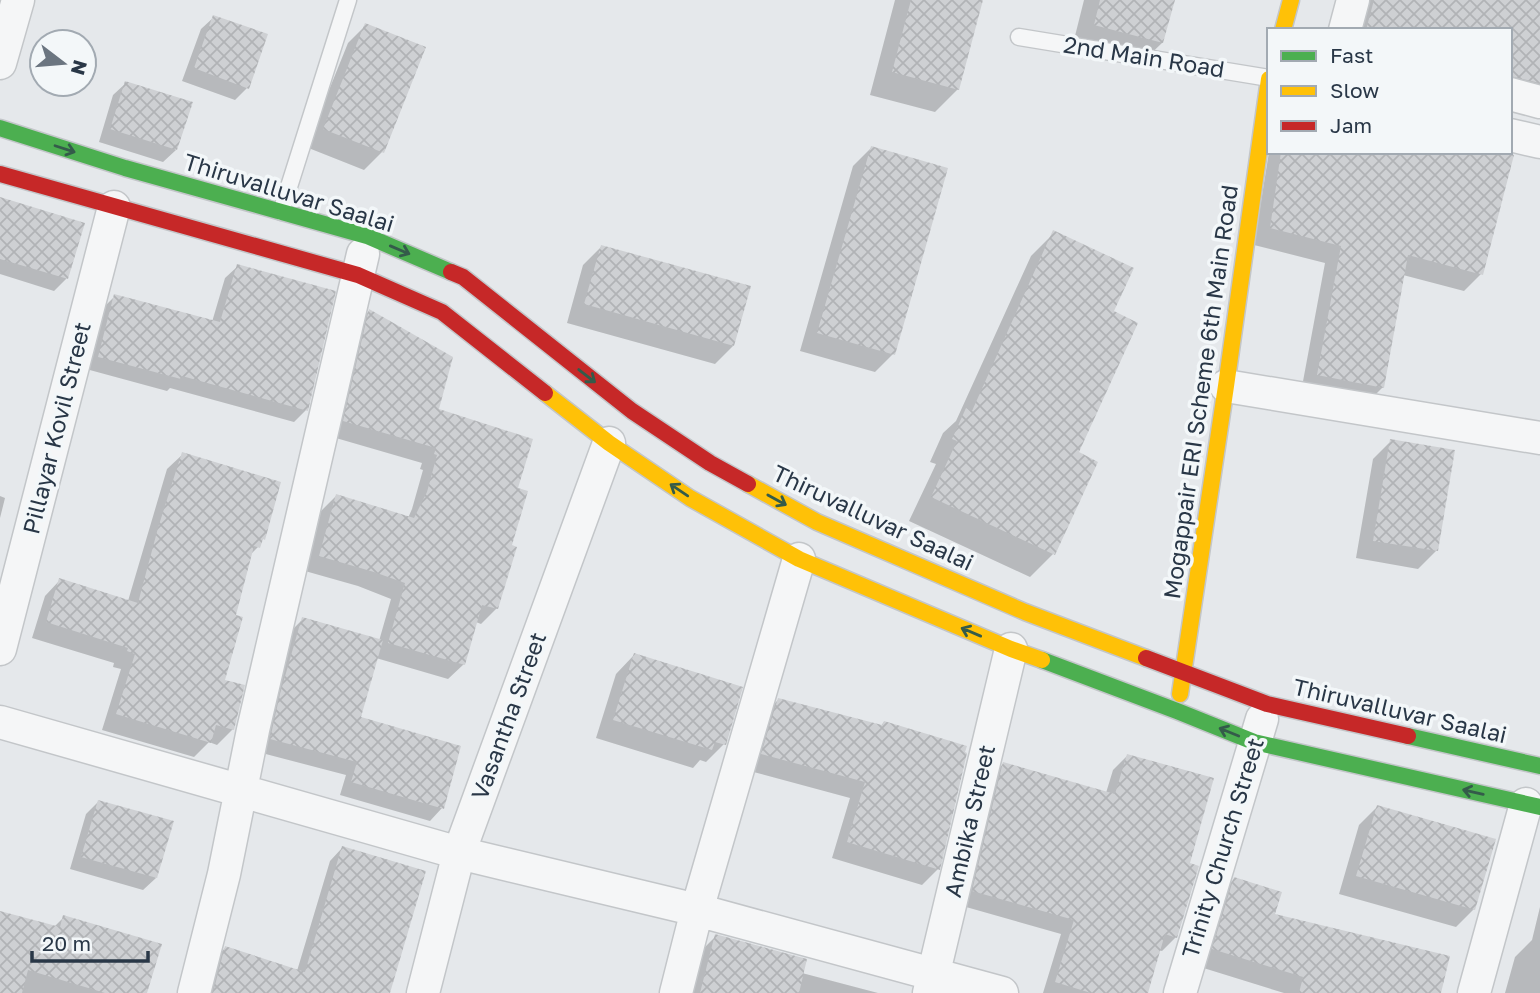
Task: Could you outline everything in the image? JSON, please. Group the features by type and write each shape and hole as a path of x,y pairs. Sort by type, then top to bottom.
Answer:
{"main road":[{"path":"1284,28 1291,0"},
{"name":"Mogappair ERI Scheme 6th Main Road","path":"1177,710 1267,93"},
{"name":"Thiruvalluvar Saalai","path":"0,128 125,168 367,236 463,277 632,411 710,463 817,522 1025,612 1267,704 1540,766"},
{"path":"0,174 358,275 442,312 609,443 690,498 799,559 1010,649 1177,710 1254,742 1533,805"}],"street":[{"path":"0,64 18,0"},
{"path":"1346,28 1353,0"},
{"path":"1512,95 1540,102"},
{"path":"1512,135 1540,142"},
{"name":"Pillayar Kovil Street","path":"0,649 114,207"},
{"path":"194,993 225,874 253,730 367,236"},
{"path":"1226,386 1540,438"},
{"name":"Vasantha Street","path":"423,993 459,853 609,443"},
{"path":"676,993 697,909 799,559"},
{"name":"Ambika Street","path":"931,984 1010,649"},
{"name":"Trinity Church Street","path":"1180,993 1267,704"},
{"path":"0,722 459,853 697,909 931,984 1003,993"},
{"path":"1474,993 1533,805"}],"lane":[{"path":"281,212 348,0"},
{"name":"2nd Main Road","path":"1019,37 1267,79"}],"building":[{"path":"911,0 983,0 959,90 892,72"},
{"path":"1100,0 1175,0 1163,43 1094,25"},
{"path":"1374,0 1540,0 1540,83 1512,76 1512,28 1367,28"},
{"path":"213,15 268,34 249,89 194,68"},
{"path":"365,23 426,47 384,153 323,129"},
{"path":"125,81 193,102 177,150 110,129"},
{"path":"871,146 948,168 895,355 817,333"},
{"path":"1281,154 1514,155 1483,275 1408,255 1384,388 1317,375 1341,246 1270,228"},
{"path":"0,197 85,223 68,279 0,259"},
{"path":"1053,230 1134,268 1114,311 1138,323 1079,452 1098,462 1055,555 931,497 957,441 952,439 966,408 972,411"},
{"path":"601,245 751,286 734,346 584,304"},
{"path":"237,264 336,291 308,411 182,376 181,379 98,357 114,294 220,322"},
{"path":"369,309 453,357 439,409 533,439 518,488 528,491 512,545 517,547 498,609 482,605 465,665 388,643 405,583 319,556 336,494 414,518 427,492 437,455 434,454 436,448 343,421"},
{"path":"1390,439 1455,450 1438,551 1373,541"},
{"path":"182,452 281,482 265,540 263,539 260,548 254,546 236,615 243,617 225,680 245,685 234,730 216,725 211,743 116,714 135,654 127,651 128,648 46,622 59,578 138,603"},
{"path":"302,617 383,640 361,717 461,746 444,809 351,782 357,762 270,739"},
{"path":"634,653 743,687 726,745 715,742 712,750 613,720"},
{"path":"778,698 882,725 884,721 967,746 940,870 847,842 865,782 761,754"},
{"path":"1127,754 1214,778 1190,863 1199,866 1177,938 1165,934 1148,993 1091,993 1055,982 1074,920 972,891 1003,762 1115,794"},
{"path":"98,800 174,821 157,878 81,857"},
{"path":"1377,805 1496,839 1475,910 1356,876"},
{"path":"342,846 426,871 390,993 213,993 225,946 305,972"},
{"path":"1234,877 1282,892 1275,914 1450,956 1441,993 1299,993 1303,977 1212,949"},
{"path":"0,911 60,927 63,915 162,944 147,993 105,993 28,970 22,993 0,993"},
{"path":"715,934 807,959 799,993 700,993"}],"traffic: fast":[{"path":"0,128 125,168 367,236 451,272"},
{"path":"1042,660 1254,742 1540,807"},
{"path":"1408,736 1540,766"}],"traffic: slow":[{"path":"1284,28 1291,0"},
{"path":"1180,694 1267,93"},
{"path":"545,393 609,443 690,498 799,559 1042,660"},
{"path":"748,484 817,522 1025,612 1146,658"}],"traffic: jam":[{"path":"0,174 358,275 442,312 545,393"},
{"path":"451,272 463,277 632,411 710,463 748,484"},
{"path":"1146,658 1267,704 1408,736"}]}
